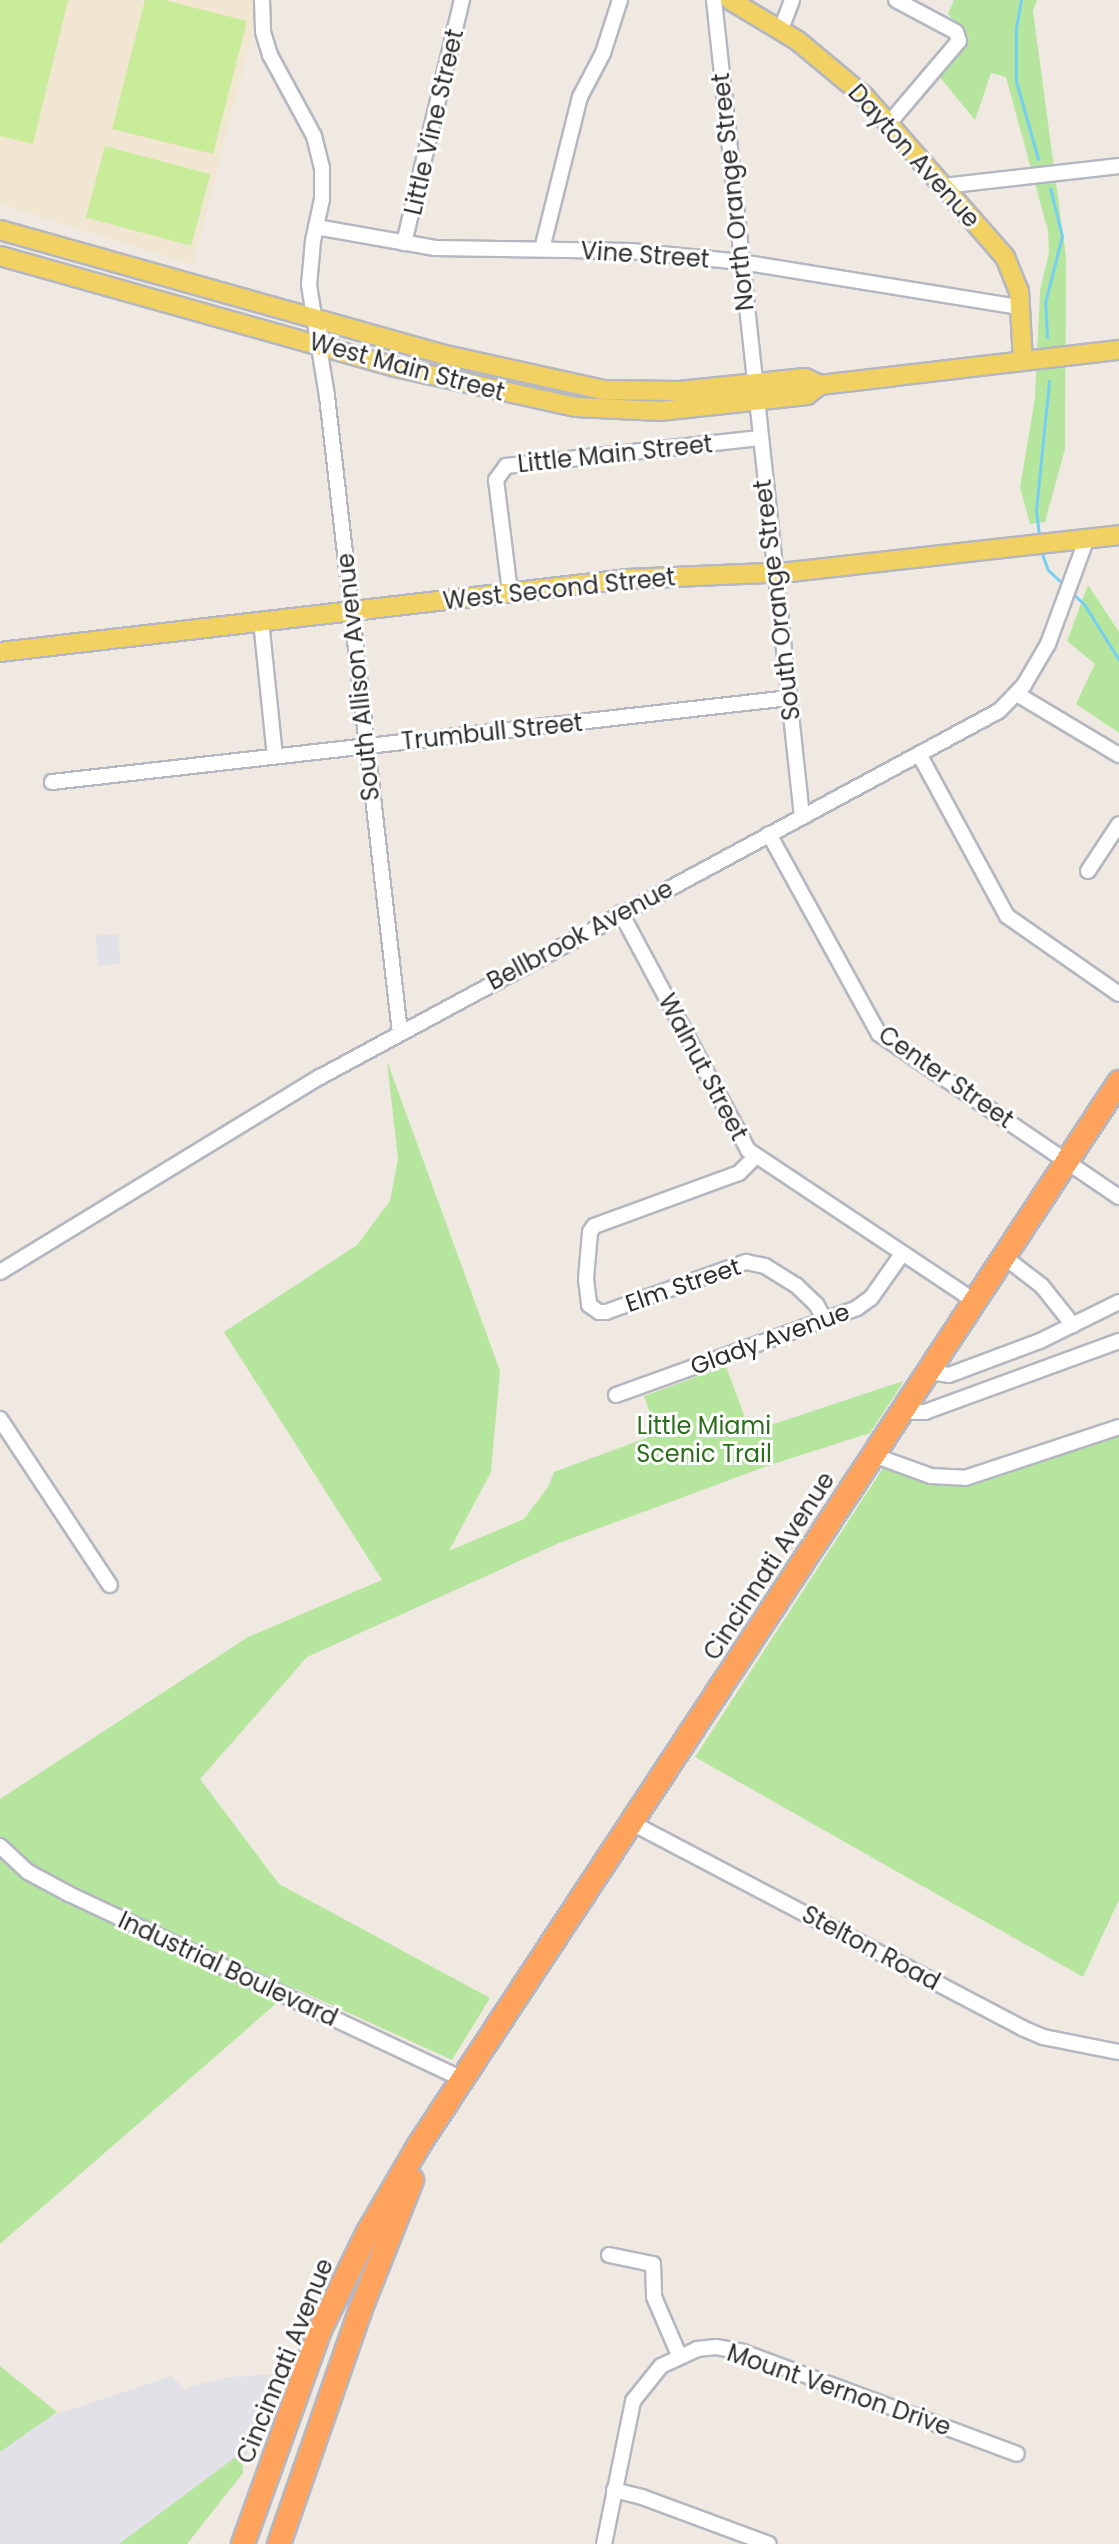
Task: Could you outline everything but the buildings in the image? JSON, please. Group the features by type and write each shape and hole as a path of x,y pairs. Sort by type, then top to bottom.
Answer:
{"highway":[{"name":"Cincinnati Avenue","path":"243,2544 303,2375 340,2285 405,2170 1119,1082"},
{"name":"Cincinnati Avenue","path":"279,2544 385,2244 418,2166 463,2079"}],"main road":[{"name":"Dayton Avenue","path":"730,0 781,29 826,62 890,122 1009,262 1017,282 1023,361"},
{"name":"West Main Street","path":"0,230 316,321 441,354 604,390 754,392"},
{"name":"West Main Street","path":"0,256 478,388 576,407 660,411 805,378 820,385 1119,350"},
{"name":"West Second Street","path":"0,652 632,578 773,573 1119,535"}],"street":[{"name":"South Allison Avenue","path":"262,0 263,32 269,53 319,153 323,189 309,274 352,610 365,746 400,1033"},
{"name":"Little Vine Street","path":"404,243 462,0"},
{"path":"542,249 580,97 603,53 620,0"},
{"name":"North Orange Street","path":"714,0 754,392"},
{"path":"781,29 792,0"},
{"path":"890,122 958,44 959,35 896,0"},
{"path":"944,186 1119,166"},
{"name":"Vine Street","path":"316,227 435,248 631,251 741,262 1020,307"},
{"name":"South Orange Street","path":"754,392 802,817"},
{"name":"Little Main Street","path":"510,592 496,480 500,470 509,466 759,438"},
{"name":"Bellbrook Avenue","path":"0,1272 308,1084 992,715 1017,694 1048,644 1087,538"},
{"path":"261,621 275,756"},
{"path":"1017,694 1119,755"},
{"name":"Trumbull Street","path":"52,782 789,698"},
{"path":"919,754 1007,916 1119,994"},
{"path":"1088,871 1119,824"},
{"name":"Center Street","path":"769,834 879,1034 1119,1197"},
{"name":"Walnut Street","path":"621,913 744,1145 755,1157 974,1301"},
{"name":"Elm Street","path":"755,1157 739,1173 594,1226 590,1232 587,1300 593,1310 606,1312 746,1262 765,1266 796,1285 816,1304 825,1320"},
{"name":"Glady Avenue","path":"616,1395 866,1303 902,1254"},
{"path":"1003,1256 1042,1286 1073,1325"},
{"path":"928,1372 949,1375 1073,1325 1119,1302"},
{"path":"901,1412 925,1412 1119,1341"},
{"path":"0,1419 110,1585"},
{"path":"873,1455 931,1476 965,1478 1119,1427"},
{"name":"Stelton Road","path":"632,1823 1022,2028 1043,2037 1119,2052"},
{"name":"Industrial Boulevard","path":"0,1846 28,1872 69,1894 463,2079"},
{"path":"604,2544 633,2401 653,2373 679,2355 654,2297 653,2264 609,2255"},
{"name":"Mount Vernon Drive","path":"679,2355 707,2348 743,2352 1017,2454"},
{"path":"614,2490 642,2497 739,2539 769,2544"}],"shaded area":[{"path":"0,0 261,0 193,265 0,204"},
{"path":"118,934 120,964 98,965 96,936"},
{"path":"278,2374 237,2477 175,2544 0,2544 0,2433 172,2376 185,2391 192,2386 230,2377"}],"green space":[{"path":"0,0 68,0 33,144 0,136"},
{"path":"145,0 164,0 247,21 213,154 112,129"},
{"path":"954,0 1037,0 1033,11 1066,257 1065,449 1045,522 1030,524 1020,487 1035,398 1040,291 1049,252 1048,231 1006,77 991,73 975,120 938,75 969,38 948,14"},
{"path":"105,146 210,174 191,246 86,217"},
{"path":"1088,585 1119,632 1119,733 1076,704 1095,664 1067,641"},
{"name":"Little Miami Scenic Trail","path":"387,1061 500,1371 491,1472 449,1551 524,1519 548,1487 554,1472 657,1434 644,1396 726,1366 750,1432 903,1381 870,1433 773,1464 559,1543 307,1657 200,1779 279,1884 490,1998 452,2060 294,1988 0,2244 0,1799 248,1637 382,1580 224,1332 357,1245 390,1201 398,1159"},
{"path":"1119,1432 1119,1900 1083,1977 695,1757 883,1468 931,1485 968,1485"},
{"path":"0,2366 57,2412 0,2452"},
{"path":"241,2453 243,2473 187,2544 119,2544"}],"waterway":[{"path":"1021,0 1016,27 1016,81 1038,159"},
{"path":"1047,337 1045,303 1062,236 1050,188"},
{"path":"1039,535 1036,510 1049,381"},
{"path":"1041,551 1048,570 1065,586"},
{"path":"1071,592 1084,604 1119,660"}]}
